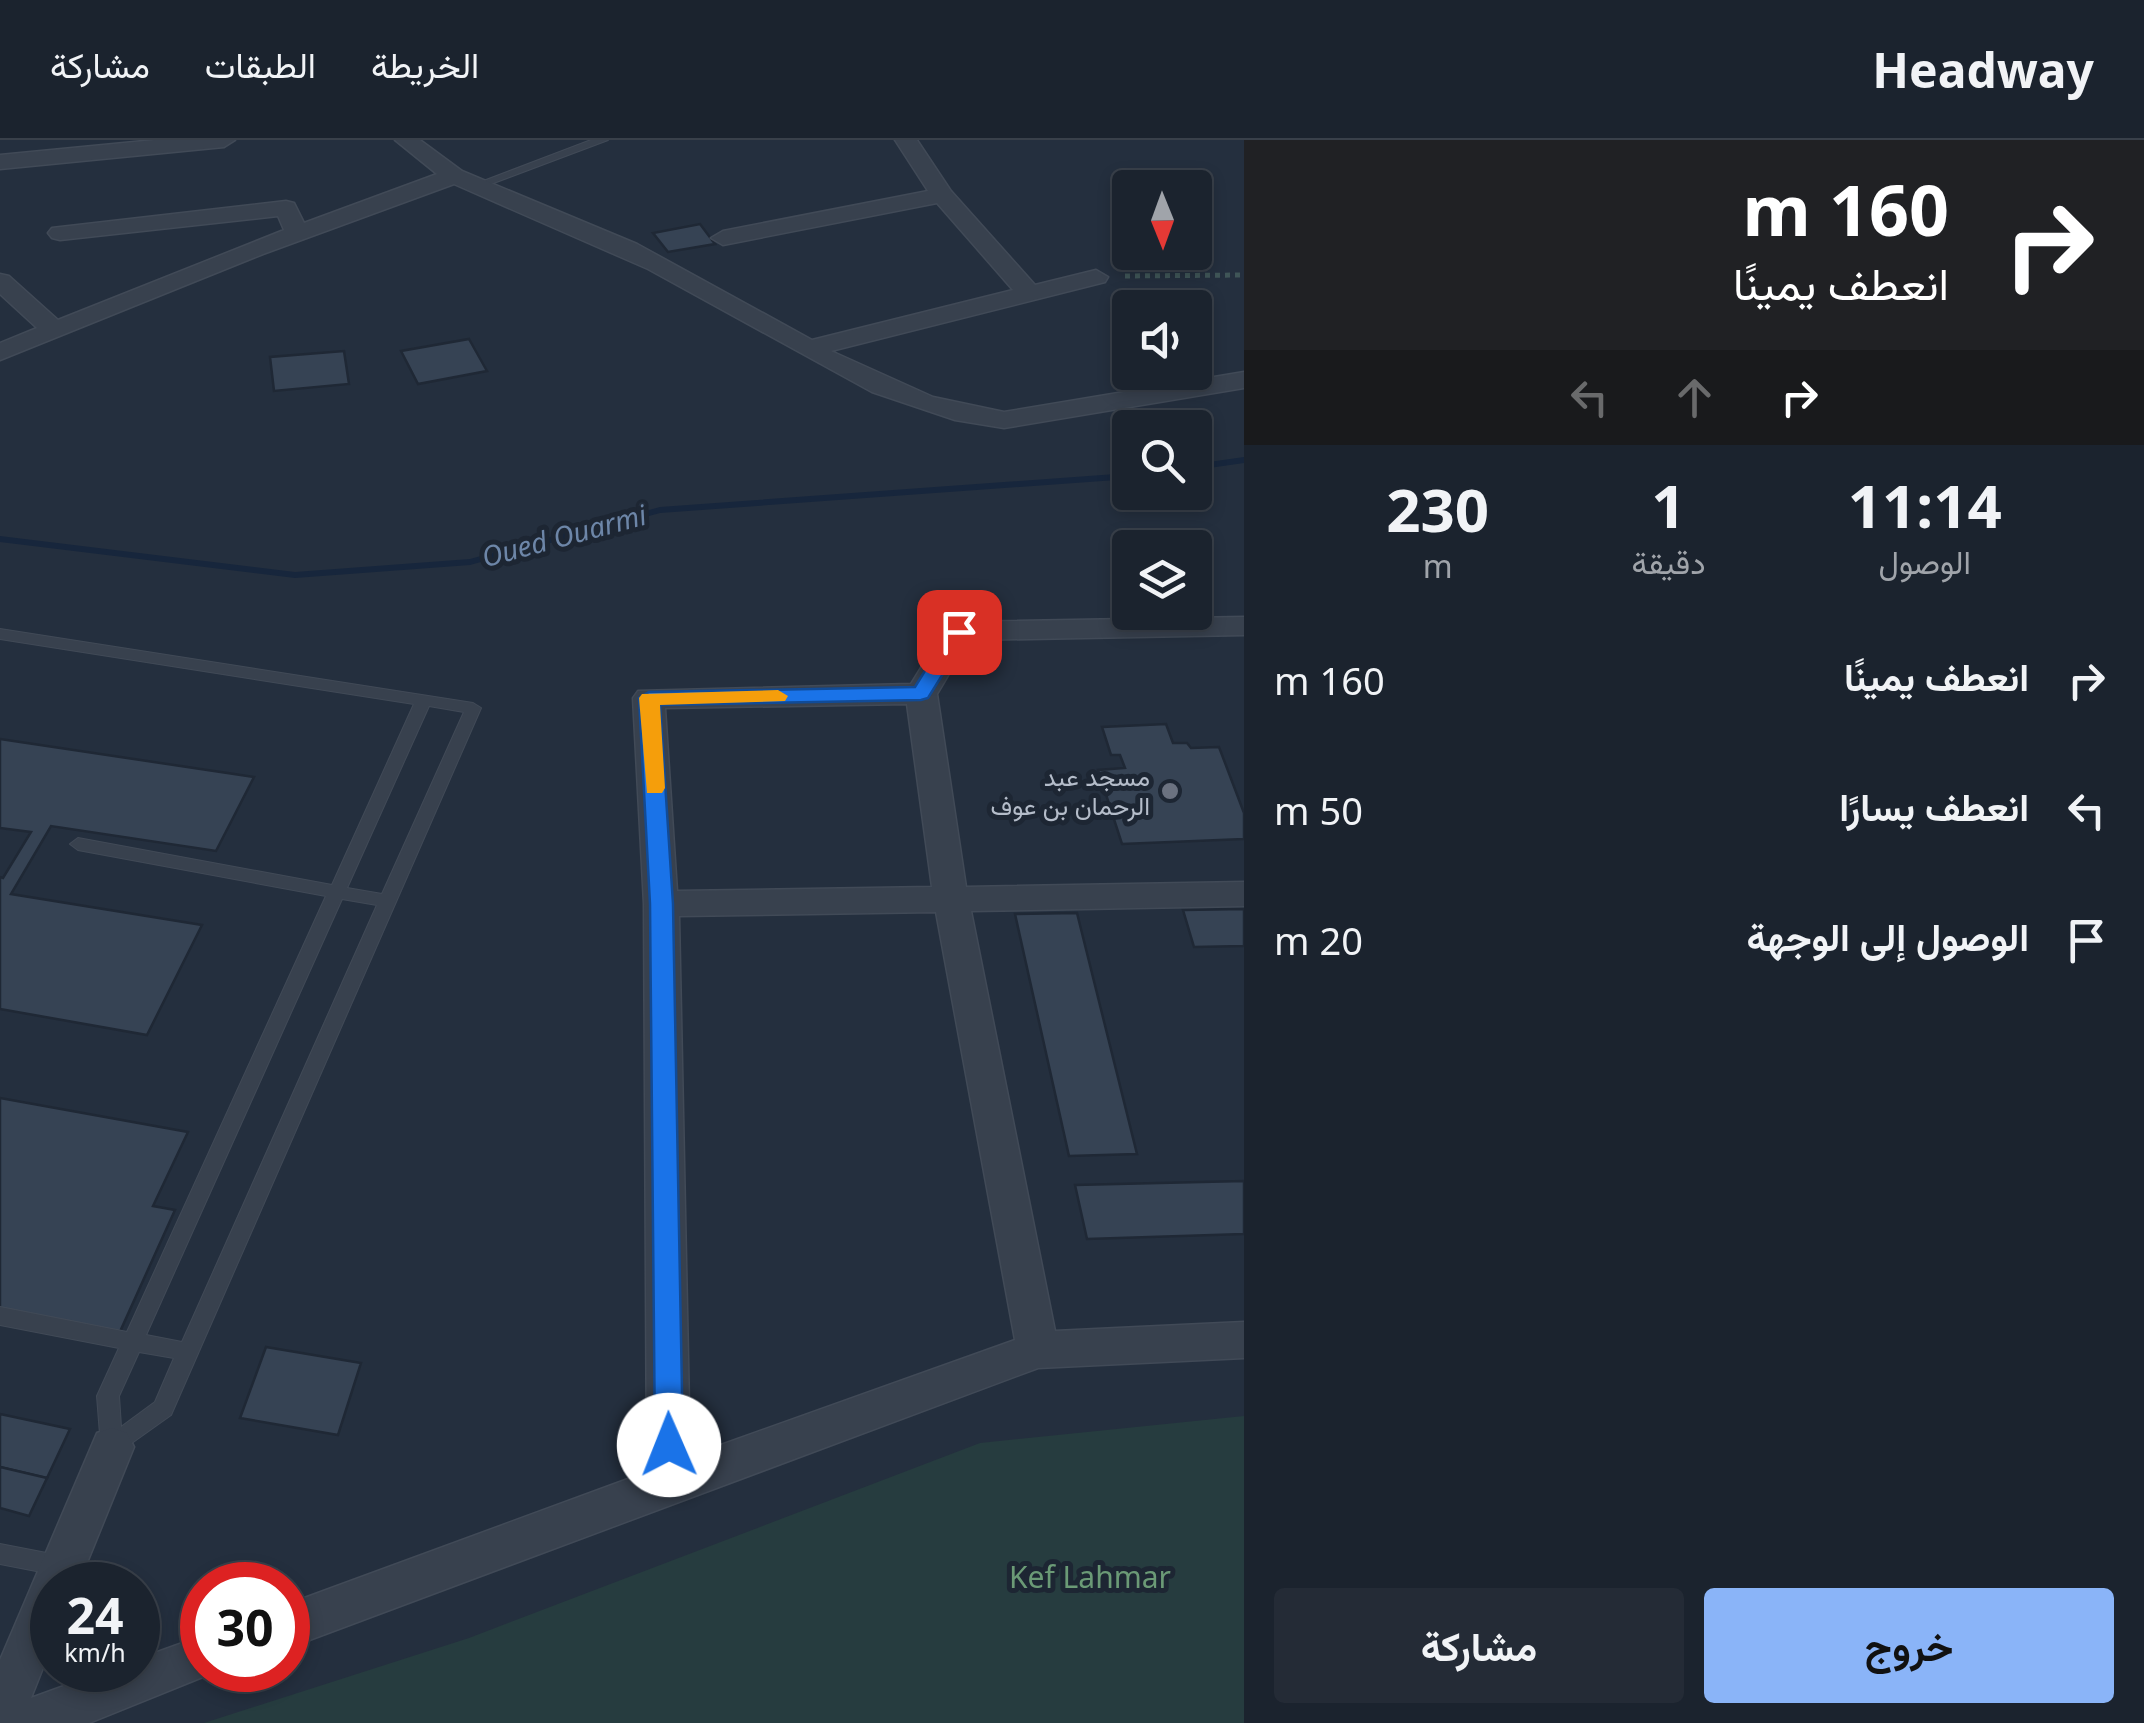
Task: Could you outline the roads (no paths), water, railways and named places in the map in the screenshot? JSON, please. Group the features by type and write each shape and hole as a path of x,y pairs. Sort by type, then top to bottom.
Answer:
{"street":[{"path":"0,162 224,140"},
{"path":"406,140 454,176 578,222 907,397 968,419 1004,420 1244,380"},
{"path":"906,140 942,196 1030,294"},
{"path":"0,352 297,233 454,176"},
{"path":"723,238 942,196"},
{"path":"60,234 286,208 297,233"},
{"path":"811,348 1096,278"},
{"path":"0,281 53,328"},
{"path":"1038,1350 951,899 921,694 959,632 1244,626"},
{"path":"669,1484 662,904 649,698 921,694"},
{"path":"662,904 1244,894"},
{"path":"310,1618 1038,1350 1244,1340"},
{"path":"64,1562 112,1447"},
{"path":"0,1716 30,1643"},
{"path":"28,1723 180,1666"}],"lane":[{"path":"479,185 602,140"},
{"path":"0,634 473,708 163,1408 112,1447"},
{"path":"112,1447 108,1396 424,700"},
{"path":"78,844 387,901"},
{"path":"0,1316 187,1352"},
{"path":"0,1554 30,1568"}],"waterway":[{"name":"Oued Ouarmi","path":"1212,465 1244,460"},
{"name":"Oued Ouarmi","path":"0,539 295,575 470,562 660,510 1112,477"}],"place":[{"name":"مسجد عبد الرحمان بن عوف","path":"1170,791"}],"park label":[{"name":"Kef Lahmar","path":"1090,1578"}]}
